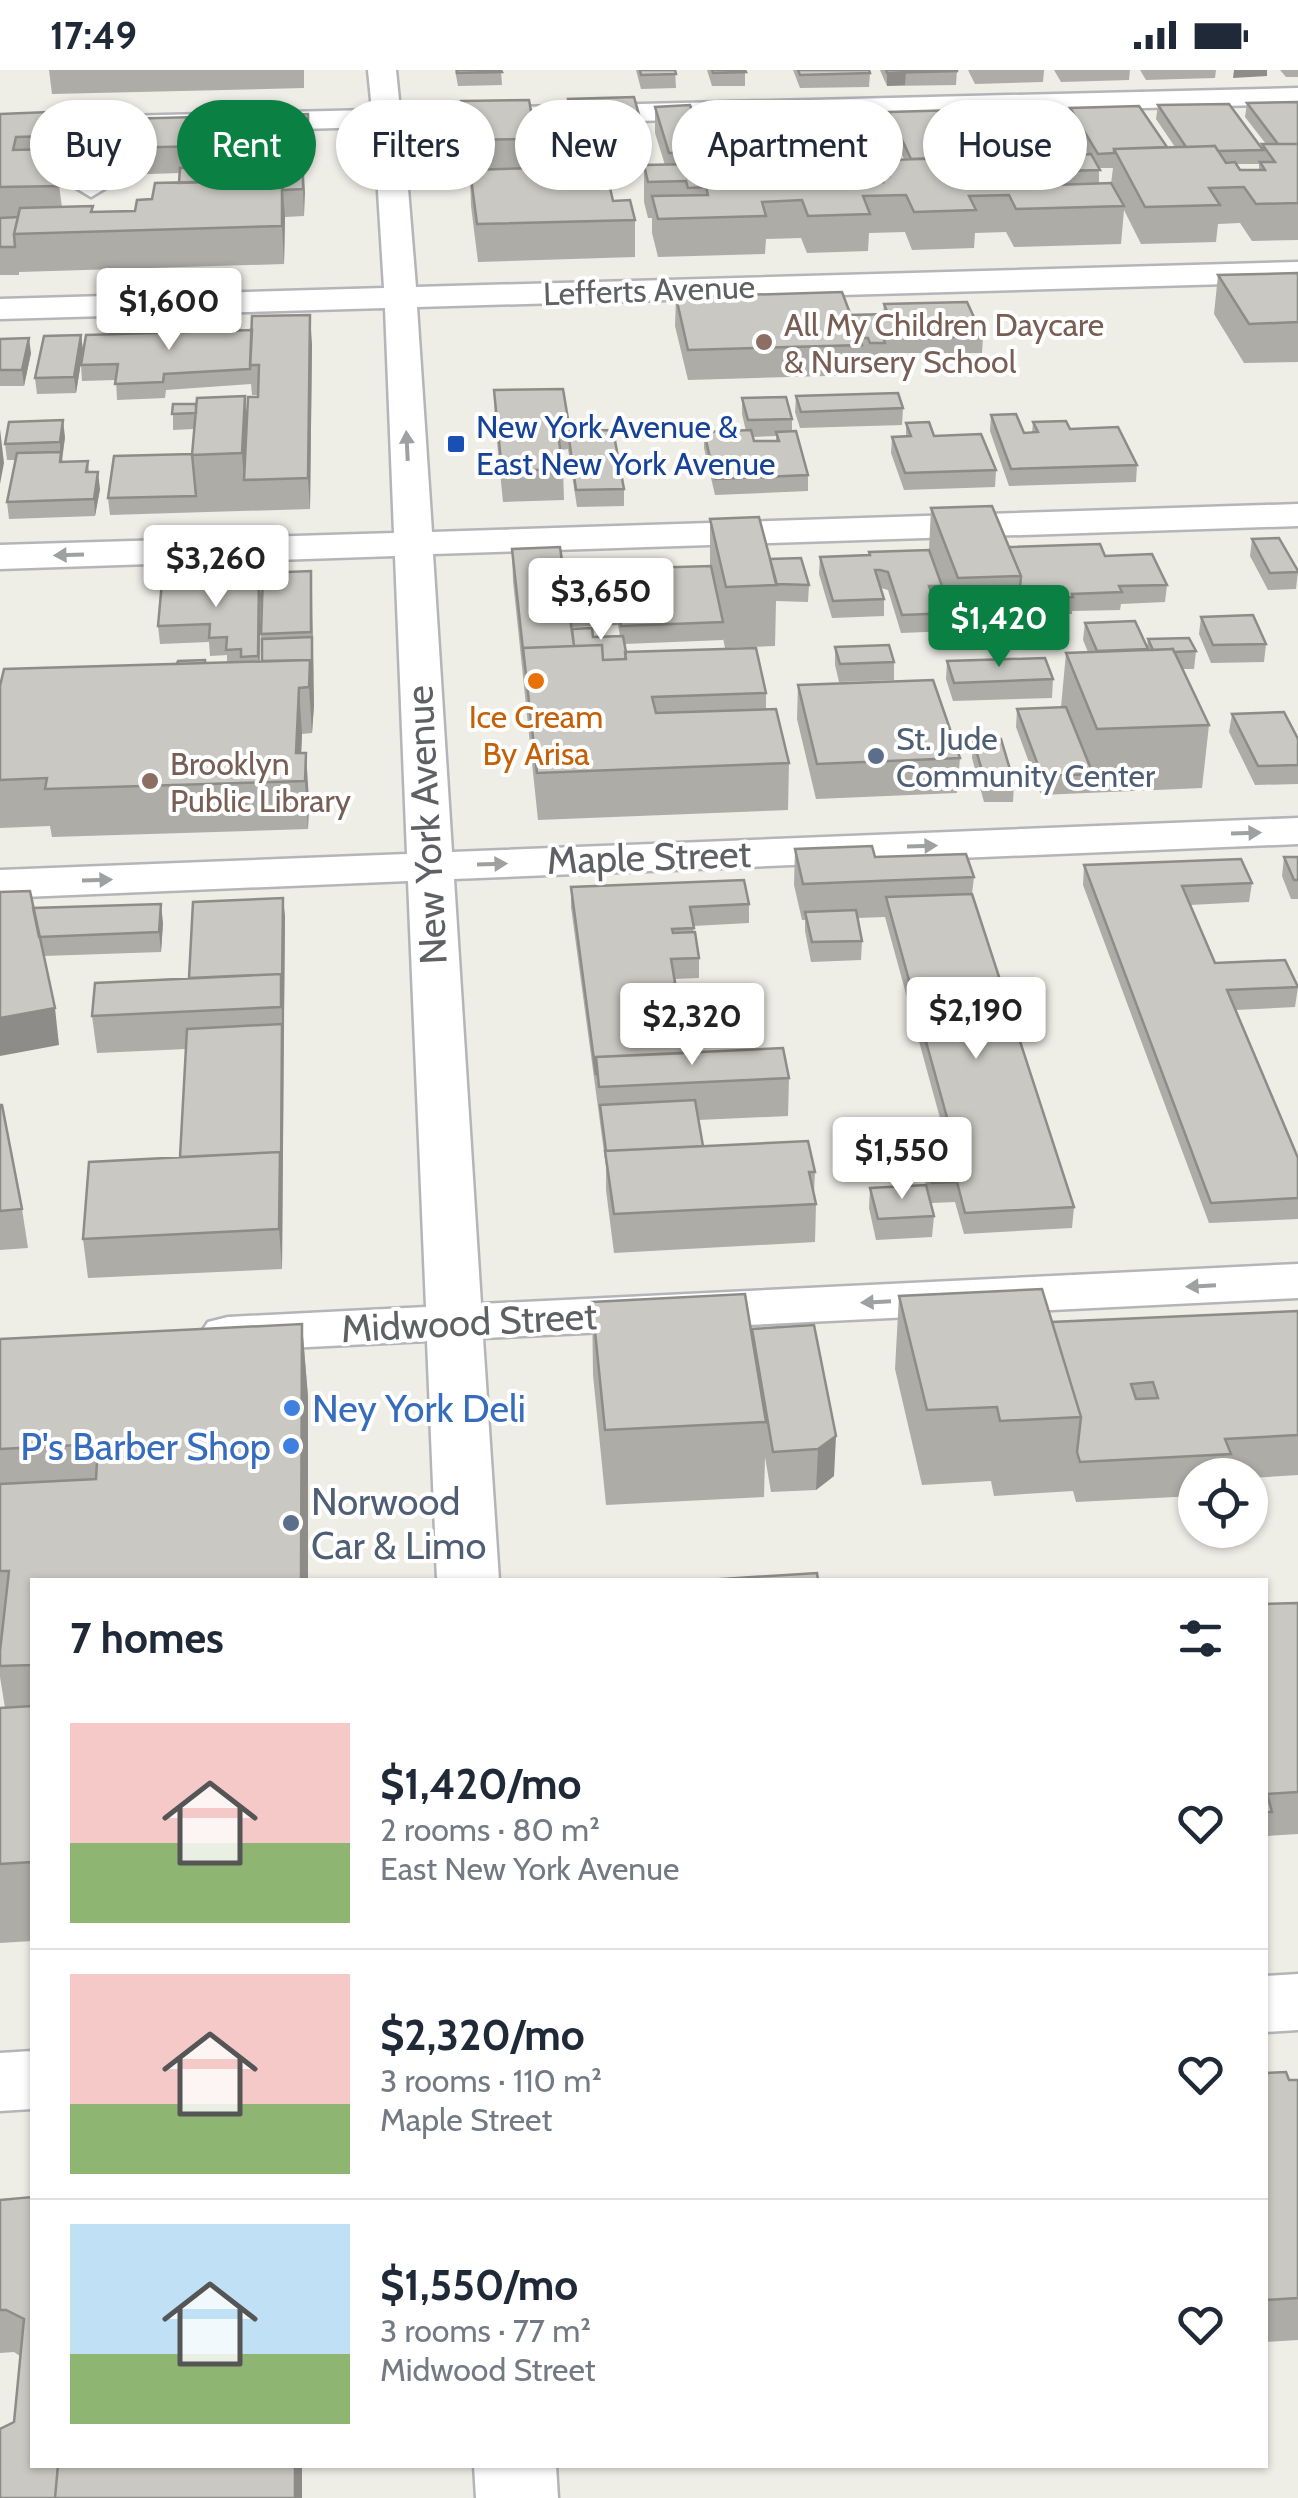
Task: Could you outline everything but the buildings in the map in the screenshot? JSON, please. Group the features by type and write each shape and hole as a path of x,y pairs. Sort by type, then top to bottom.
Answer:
{"street":[{"name":"New York Avenue","path":"382,70 387,100"},
{"path":"495,115 1298,96"},
{"path":"157,123 336,119"},
{"path":"0,128 30,127"},
{"name":"New York Avenue","path":"394,190 468,1578"},
{"name":"Lefferts Avenue","path":"0,309 1298,272"},
{"path":"0,557 1298,514"},
{"name":"Maple Street","path":"0,884 1298,831"},
{"name":"Midwood Street","path":"172,1337 1298,1281"},
{"path":"1268,2004 1298,2002"},
{"path":"0,2082 30,2080"},
{"path":"515,2468 516,2498"}],"place":[{"name":"All My Children Daycare & Nursery School","path":"764,342"},
{"name":"New York Avenue & East New York Avenue","path":"456,444"},
{"name":"Ice Cream By Arisa","path":"536,681"},
{"name":"St. Jude Community Center","path":"876,756"},
{"name":"Brooklyn Public Library","path":"150,781"},
{"name":"Ney York Deli","path":"292,1408"},
{"name":"P's Barber Shop","path":"291,1446"},
{"name":"Norwood Car & Limo","path":"291,1523"}]}
